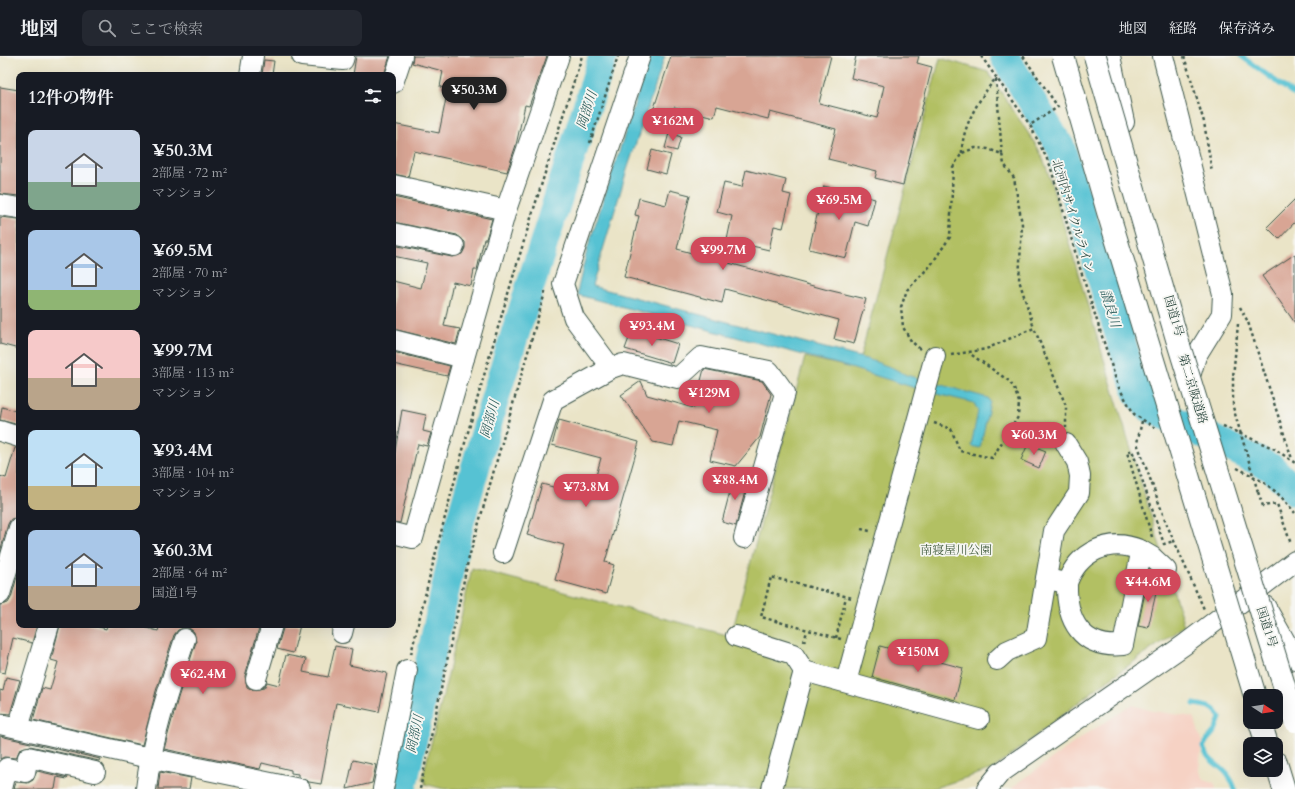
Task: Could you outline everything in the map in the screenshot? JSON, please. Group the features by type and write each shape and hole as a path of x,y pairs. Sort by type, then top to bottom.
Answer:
{"highway":[{"name":"第二京阪道路","path":"1095,56 1157,272 1295,720"},
{"name":"国道1号","path":"1099,56 1217,463 1295,713"},
{"path":"1109,56 1141,203"},
{"path":"1064,63 1159,391 1177,447 1219,619 1251,689"},
{"path":"1064,63 1252,689"},
{"path":"1278,777 1283,789"},
{"path":"1280,777 1283,789"}],"street":[{"path":"250,72 253,56"},
{"path":"302,56 343,60 344,56"},
{"path":"396,74 402,56"},
{"path":"396,534 413,538 506,210 559,56"},
{"path":"611,368 574,318 563,284 640,56"},
{"path":"1052,56 1064,63"},
{"path":"1163,56 1223,294 1222,314 1196,356 1191,373"},
{"path":"396,186 506,210"},
{"path":"0,205 16,208"},
{"path":"396,234 454,246"},
{"path":"396,341 464,358"},
{"path":"848,675 935,356"},
{"path":"503,553 553,400 611,368 622,364 678,378 701,357 769,371 785,393 744,538"},
{"path":"0,431 16,435"},
{"path":"997,660 1006,650 1036,638 1054,531 1079,493 1080,476 1077,462 1066,444"},
{"path":"0,595 16,539"},
{"path":"1118,545 1131,547 1154,556 1140,558 1123,645 1104,644 1082,634 1069,612 1067,583 1071,571 1091,553 1101,547 1118,545"},
{"path":"986,789 1000,773 1219,619 1256,590 1294,554"},
{"path":"1046,579 1067,583"},
{"path":"1256,590 1295,659"},
{"path":"2,785 7,768 25,772 28,757 17,728 48,628"},
{"path":"256,679 271,628"},
{"path":"736,636 793,654 804,671 772,789"},
{"path":"146,789 150,758 185,639"},
{"path":"383,789 407,670"},
{"path":"804,671 848,675 979,719"},
{"path":"17,728 150,758 300,789"},
{"path":"28,757 94,772"}],"path":[{"path":"407,670 437,542 530,219 582,56"},
{"path":"588,149 618,56"},
{"name":"北河内サイクルライン","path":"981,56 1030,126 1050,164 1079,265 1118,386 1134,414 1154,428"},
{"path":"1023,56 1058,107 1030,126"},
{"path":"996,78 986,90 964,131 962,153 953,168 951,178 950,238 931,265 907,290 901,307 903,327 911,340 925,353 935,356 969,353 986,349 1034,328"},
{"path":"996,78 1002,154 1004,164 1014,178 1022,224 1019,280 1034,328 1066,406 1066,444"},
{"path":"962,153 975,148 988,149 1002,154"},
{"path":"420,789 468,560 547,285"},
{"path":"1239,305 1248,322 1292,459 1295,463"},
{"path":"918,418 946,426 951,429 960,451 992,458 1018,417 1019,402 1014,388 1008,381 969,353"},
{"path":"1142,420 1137,443 1174,541 1219,619"},
{"path":"1240,431 1263,506 1277,504 1294,554"},
{"path":"1252,438 1292,459"},
{"path":"1154,556 1127,452 1132,450 1164,544 1174,541"},
{"path":"1263,480 1275,490 1295,513"},
{"path":"857,644 761,617 771,577 868,602"},
{"path":"836,638 846,597"}],"shaded area":[{"path":"1132,705 1153,711 1194,717 1202,743 1199,770 1204,779 1214,782 1216,789 1011,789 1085,735"}],"green space":[{"name":"南寝屋川公園","path":"940,58 988,72 1038,148 1046,166 1184,626 1101,685 993,769 931,789 444,789 425,784 425,780 422,780 449,671 472,568 731,636 805,357 857,369"}],"water":[{"path":"650,56 665,56 627,170 592,286 870,360 893,368 906,375 988,398 990,402 980,448 971,446 978,411 974,403 925,391 841,365 578,295 578,288 587,250"}],"building":[{"path":"356,56 390,56 385,72 353,72"},
{"path":"413,56 547,56 529,106 525,105 516,145 507,172 414,151 408,177 396,175 396,125 439,133 448,89 440,87 443,71 412,63"},
{"path":"671,56 831,56 819,103 877,118 884,86 851,78 856,56 919,56 917,63 932,67 903,185 875,178 877,171 828,159 836,129 770,112 768,119 717,106 714,117 674,107 670,120 652,114"},
{"path":"264,60 274,61 272,72 262,72"},
{"path":"0,87 16,90 16,196 0,194"},
{"path":"669,133 681,137 677,151 665,148"},
{"path":"652,150 671,155 666,174 647,169"},
{"path":"746,170 786,180 783,193 791,195 783,228 774,226 769,250 727,240 732,216 717,212 724,183 742,187"},
{"path":"824,186 875,199 868,226 855,222 846,258 809,249"},
{"path":"670,190 690,195 677,249 866,299 854,344 834,339 839,320 725,289 722,303 624,277 639,216 635,215 639,198 666,205"},
{"path":"396,198 492,219 486,239 484,239 477,270 474,270 471,286 453,282 444,326 460,329 456,344 396,330 396,282 421,288 427,263 396,257 396,246 452,257 462,254 465,248 465,242 457,235 396,223"},
{"path":"1295,199 1295,222 1279,239 1267,227"},
{"path":"0,217 16,219 16,348 0,344"},
{"path":"1295,254 1295,323 1262,276"},
{"path":"632,330 678,344 672,363 625,349"},
{"path":"396,353 450,366 447,376 396,365"},
{"path":"704,369 762,381 771,394 760,437 736,466 710,460 717,430 679,421 673,446 653,442 621,395 641,381 647,395 694,408"},
{"path":"2,407 16,411 16,424 0,420"},
{"path":"402,410 426,415 423,431 431,433 427,446 418,444 400,523 396,522 396,445"},
{"path":"559,420 639,442 605,562 614,565 606,594 555,580 564,545 527,535 542,484 590,497 601,458 552,445"},
{"path":"1028,444 1046,451 1039,468 1021,460"},
{"path":"16,448 16,518 11,519 8,524 0,552 0,476 6,478"},
{"path":"734,476 748,480 736,526 722,522"},
{"path":"1148,578 1159,580 1148,628 1138,626"},
{"path":"16,580 16,628 36,628 32,643 13,638 5,673 0,672 0,605 8,603"},
{"path":"59,628 148,628 158,631 159,628 183,628 178,630 174,635 156,691 142,745 33,720 42,688 50,690 58,662 51,660"},
{"path":"189,628 259,628 245,676 247,687 253,690 264,688 267,682 279,685 286,655 306,659 303,672 328,677 335,646 352,649 349,665 387,673 379,712 336,703 321,784 309,782 298,777 298,774 291,773 291,770 262,763 260,769 164,749 196,642 194,632"},
{"path":"283,628 299,628 293,653 277,649"},
{"path":"880,646 963,668 955,700 872,677"},
{"path":"6,677 20,680 10,714 0,713 0,690 3,691"},
{"path":"0,736 100,759 99,761 30,746 20,749 16,758 4,757 0,759"},
{"path":"353,760 376,765 372,783 347,789"},
{"path":"37,771 68,778 57,777 55,789 14,789 16,782 28,783 33,780"},
{"path":"160,772 191,778 189,789 158,789"}],"waterway":[{"name":"岡部川","path":"402,789 460,522 497,391 603,56"},
{"name":"讃良川","path":"1004,56 1061,148 1137,392 1148,407 1272,468 1295,491"},
{"path":"1241,56 1295,95"},
{"path":"1194,704 1213,709 1220,718 1215,731 1203,747 1210,758 1228,775 1235,789"}]}
